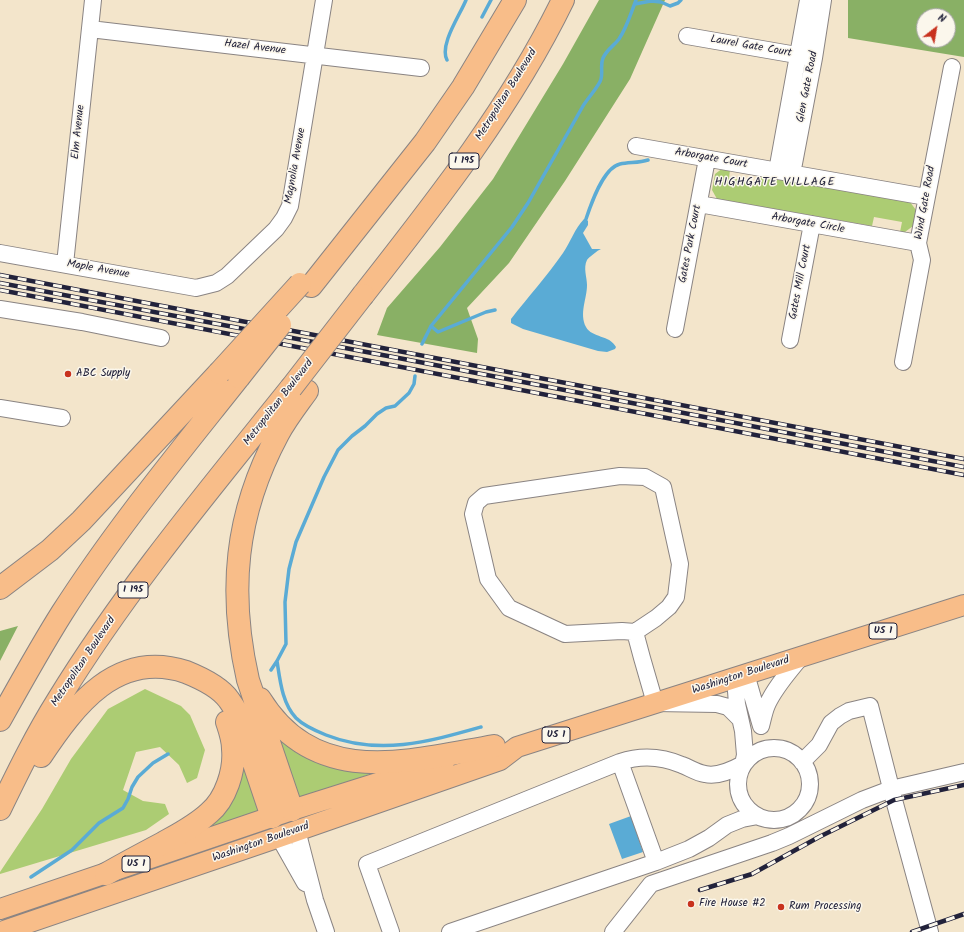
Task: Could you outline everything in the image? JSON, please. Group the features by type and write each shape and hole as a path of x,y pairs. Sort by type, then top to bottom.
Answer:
{"highway":[{"path":"0,588 50,550 229,375 425,142 454,102 515,0"},
{"name":"Metropolitan Boulevard","path":"0,809 21,766 58,700 101,635 150,566 188,517 299,389 370,297 415,228 490,125 518,82 558,9"},
{"path":"0,720 62,612 111,542 159,478 229,375"},
{"path":"285,824 248,680 238,630 238,568 242,535 258,476 299,389"},
{"path":"0,826 30,773 66,719 87,696 103,683 120,674 147,668 173,668 194,675 220,690 229,699 237,713 285,824"},
{"path":"106,874 194,826 211,812 221,800 228,784 232,766 234,750 232,736 219,707 194,675"},
{"path":"248,680 267,711 282,727 297,740 316,751 335,758 354,762 378,763 406,761 494,746"}],"main road":[{"name":"Washington Boulevard","path":"0,910 106,874 285,824 500,760 517,747 964,605"},
{"name":"Washington Boulevard","path":"1,932 494,746 517,747"}],"street":[{"name":"Elm Avenue","path":"65,264 93,0"},
{"name":"Magnolia Avenue","path":"196,288 216,283 227,276 276,229 290,206 324,0"},
{"name":"Glen Gate Road","path":"806,57 808,0"},
{"name":"Glen Gate Road","path":"784,172 806,57 823,0"},
{"name":"Hazel Avenue","path":"90,30 421,68"},
{"name":"Laurel Gate Court","path":"688,36 806,57"},
{"name":"Wind Gate Road","path":"903,362 922,260 918,243 952,68"},
{"name":"Arborgate Court","path":"636,146 926,198"},
{"name":"Gates Park Court","path":"675,329 707,159"},
{"name":"Arborgate Circle","path":"699,204 918,243"},
{"name":"Gates Mill Court","path":"790,340 812,224"},
{"name":"Maple Avenue","path":"0,253 196,288"},
{"path":"0,309 82,322 161,338"},
{"path":"0,408 62,418"},
{"path":"620,476 645,477 663,487 680,564 676,597 669,607 635,632 622,631 565,634 509,608 488,579 474,514 476,503 484,496 620,476"},
{"path":"635,632 655,703 717,704 728,707 740,718"},
{"path":"762,726 766,707 772,694 782,679 801,657"},
{"path":"391,932 367,864 633,758 665,758 705,774 710,774 728,771 743,764 751,756 761,750 772,748 783,749 794,754 802,762 808,772 810,783 808,795 802,806 793,814 782,819 770,820 758,816 748,809 741,799 738,787 739,775 743,764 744,755 743,731 737,704 736,691 746,674"},
{"path":"746,674 762,726 772,748"},
{"path":"802,762 819,745 831,723 849,711 870,706 930,932"},
{"path":"620,762 656,862"},
{"path":"613,932 651,884 772,843 862,800 891,789 964,772"},
{"path":"450,932 689,850 727,825 742,819 758,816"},
{"path":"285,824 326,932"}],"green space":[{"path":"599,0 665,0 630,79 565,181 509,263 467,308 478,339 477,353 377,335 387,308 440,247 493,179 563,64"},
{"path":"848,0 964,0 964,57 848,38"},
{"path":"723,168 730,170 729,178 760,183 762,175 910,202 916,210 913,226 905,232 900,232 902,222 874,217 872,226 717,199 712,190 715,174"},
{"path":"18,626 0,661 0,631"},
{"path":"145,689 181,706 190,715 205,750 197,778 187,783 179,765 160,747 136,752 123,790 143,801 165,804 169,814 146,830 0,874 42,809 71,759 108,709"},
{"path":"272,725 379,771 300,798 296,798"},
{"path":"241,756 259,813 192,834"}],"water":[{"path":"584,219 588,221 588,225 583,233 592,249 601,249 589,258 586,263 585,269 587,290 583,311 584,322 589,331 610,340 616,347 615,349 607,352 598,351 523,329 511,323 511,319 563,253"},
{"path":"631,816 643,852 622,859 609,824"}],"waterway":[{"path":"447,60 445,54 448,38 466,0"},
{"path":"482,17 491,0"},
{"path":"422,344 431,326 512,227 528,203 583,106 600,82 602,76 603,58 606,52 622,34 636,0"},
{"path":"635,4 651,1 661,2 670,6 681,0"},
{"path":"586,219 598,187 608,172 620,164 648,160"},
{"path":"431,326 438,332 486,312 495,310"},
{"path":"271,670 286,644 285,602 289,569 296,542 324,477 338,450 377,414 386,408 395,406 409,393 414,384 415,376"},
{"path":"277,661 282,691 291,712 303,723 326,735 365,745 384,746 423,742 481,727"},
{"path":"31,877 72,850 99,823 123,808 138,777 153,763 168,754"}],"railway":[{"path":"0,275 964,459"},
{"path":"0,283 964,467"},
{"path":"0,290 964,475"},
{"path":"700,890 752,874 819,837 894,800 964,785"},
{"path":"912,932 964,914"}],"place":[{"name":"ABC Supply","path":"68,374"},
{"name":"Fire House #2","path":"691,904"},
{"name":"Rum Processing","path":"781,907"}],"district":[{"name":"HIGHGATE VILLAGE","path":"775,183"}]}
